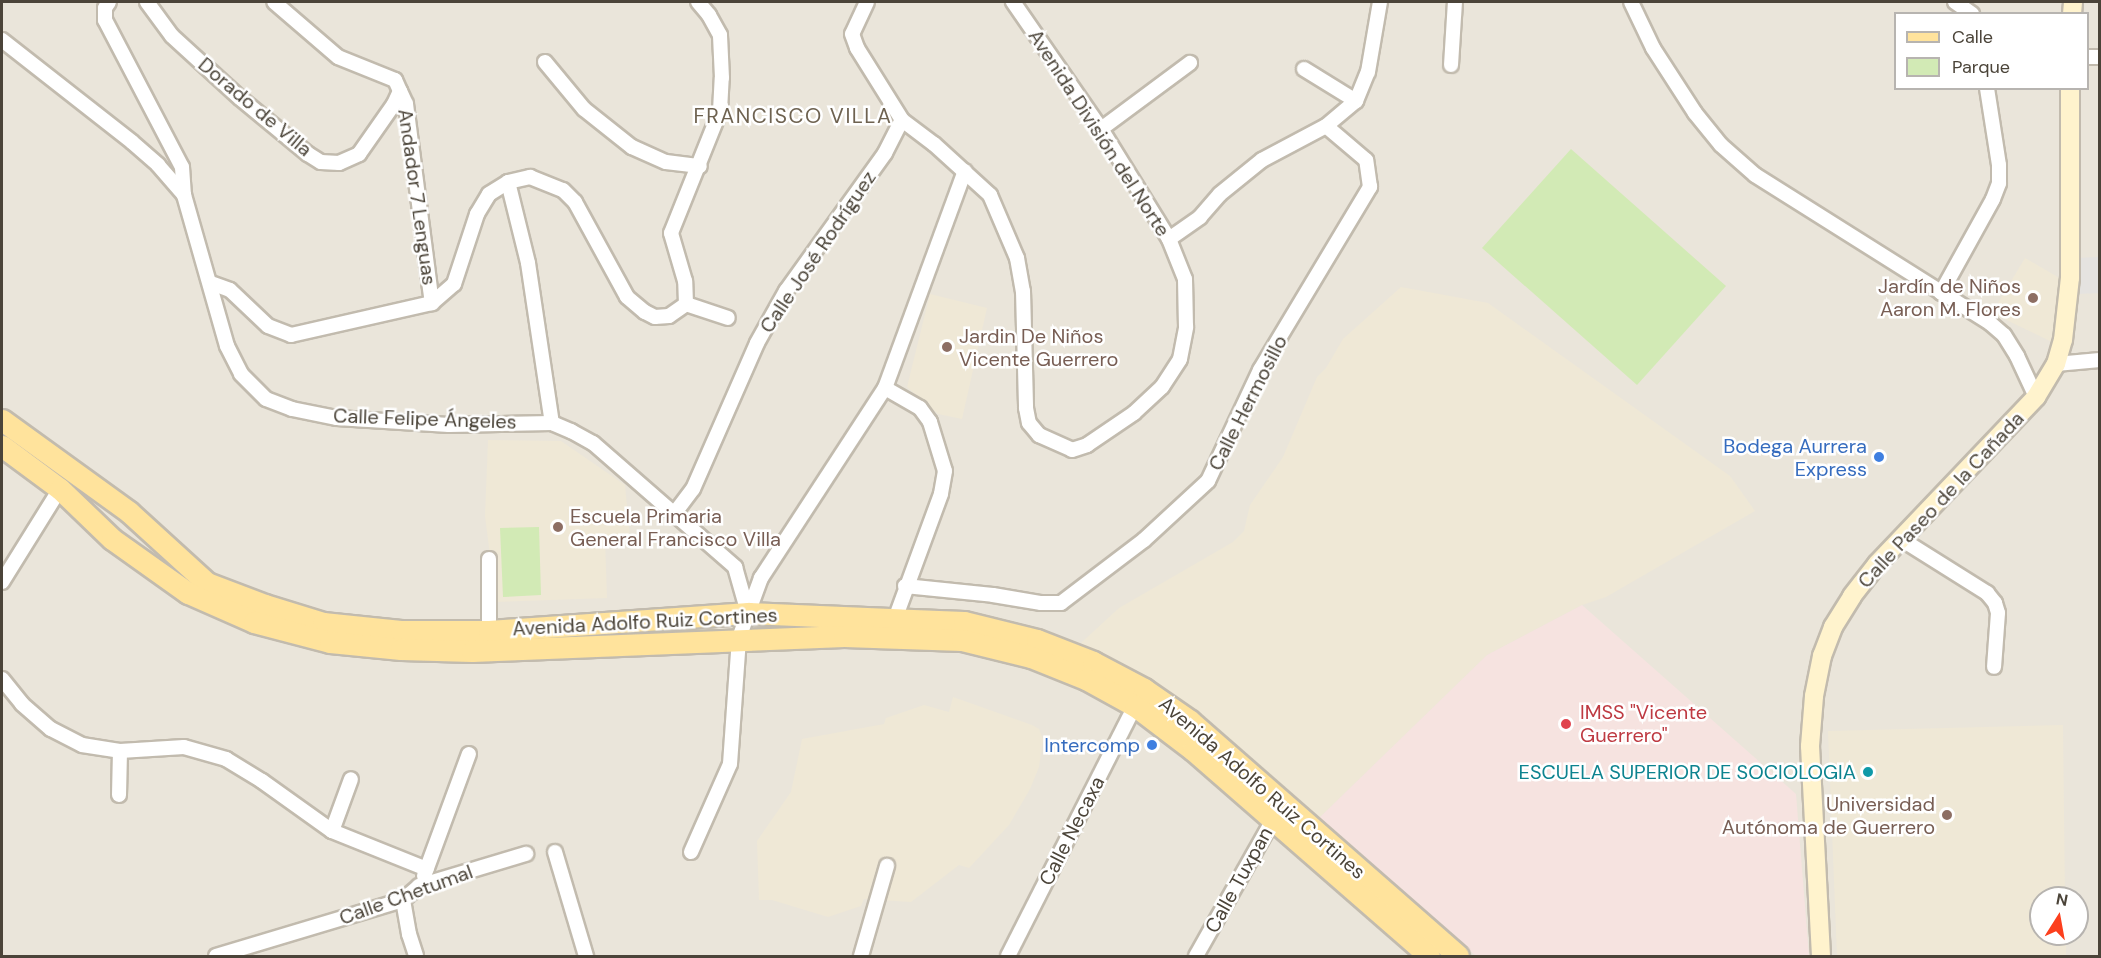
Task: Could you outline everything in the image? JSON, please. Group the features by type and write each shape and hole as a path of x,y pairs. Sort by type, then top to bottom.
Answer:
{"main road":[{"name":"Avenida Adolfo Ruiz Cortines","path":"2,420 129,512 207,583 265,605 323,623 401,631 489,631 748,613 962,640 1031,657 1086,679 1135,706 1277,812 1458,957"},
{"name":"Avenida Adolfo Ruiz Cortines","path":"2,446 60,489 112,538 188,593 254,621 330,642 401,649 472,651 739,638 895,619 964,622 1037,640 1092,662 1144,689 1190,721 1277,812 1429,957"}],"street":[{"path":"109,2 105,8 105,20 182,167 184,195"},
{"name":"Dorado de Villa","path":"147,2 172,36 240,98 321,162 339,163 359,154 394,104 400,91"},
{"path":"274,2 339,57 395,80 400,91"},
{"path":"686,304 685,280 671,234 720,111 722,78 720,35 709,15 698,2"},
{"path":"691,852 730,764 739,638 761,578 885,388 965,171 902,120 857,48 852,34 867,2"},
{"name":"Avenida División del Norte","path":"965,171 990,195 1017,258 1023,291 1026,408 1029,423 1039,435 1072,450 1087,445 1134,413 1162,387 1180,358 1186,327 1185,279 1169,239 1101,129 1012,2"},
{"path":"1169,239 1200,218 1220,194 1262,160 1326,126 1356,101 1368,72 1380,2"},
{"path":"1451,65 1455,2"},
{"name":"Calle Paseo de la Cañada","path":"1631,2 1653,48 1695,113 1721,145 1755,175 1990,323 2004,335 2036,397"},
{"path":"1955,2 1969,12"},
{"name":"Calle Felipe Ángeles","path":"2,40 132,142 158,165 184,195 211,283 227,346 241,374 266,399 292,409 337,418 449,425 552,423 593,443 735,567 748,613"},
{"path":"545,62 584,109 632,147 666,162 700,166"},
{"path":"1101,129 1190,63"},
{"path":"1304,69 1356,101"},
{"path":"1941,293 1993,199 1998,183 1999,165 1987,90"},
{"name":"Calle Paseo de la Cañada","path":"1821,957 1810,746 1814,696 1822,656 1833,627 1852,596 1901,539 2036,397 2056,364 2064,330 2070,278 2070,90"},
{"name":"Andador 7 Lenguas","path":"400,91 406,104 432,303"},
{"name":"Calle José Rodríguez","path":"674,514 693,489 757,343 786,291 885,153 902,120"},
{"name":"Calle Hermosillo","path":"905,586 993,594 1041,603 1061,603 1144,540 1208,481 1260,370 1370,187 1366,160 1326,126"},
{"path":"211,283 230,290 268,326 291,335 432,303 454,284 477,214 489,194 508,182 530,177 563,190 575,202 627,297 645,312 655,317 669,316 686,304"},
{"path":"508,182 528,263 552,423"},
{"path":"686,304 728,318"},
{"path":"2056,364 2100,360"},
{"path":"885,388 920,408 930,422 945,471 941,494 905,586 895,619"},
{"path":"2,582 60,489"},
{"path":"1901,539 1987,593 1995,603 1998,613 1994,667"},
{"path":"489,560 489,631"},
{"path":"2,679 22,704 51,729 82,745 120,751 184,747 226,759 262,781 332,831 427,869"},
{"name":"Calle Necaxa","path":"1008,957 1135,706"},
{"path":"119,795 120,751"},
{"path":"419,886 469,754"},
{"path":"332,831 351,779"},
{"name":"Calle Tuxpan","path":"1196,957 1277,812"},
{"path":"555,852 586,957"},
{"name":"Calle Chetumal","path":"216,957 252,952 403,900 419,886 526,854"},
{"path":"861,957 887,866"},
{"path":"403,900 416,957"}],"shaded area":[{"path":"2,2 2099,2 2099,956 2,956"},
{"path":"2099,257 2099,293 2078,294 2076,258"},
{"name":"Jardín de Niños Aaron M. Flores","path":"2025,258 2068,283 2054,343 1992,313"},
{"path":"1401,287 1488,303 1730,476 1755,511 1606,597 1582,605 1487,655 1317,820 1197,713 1081,643 1119,608 1233,542 1244,531 1250,505 1283,457 1317,377 1326,368 1343,339"},
{"name":"Jardin De Niños Vicente Guerrero","path":"930,294 987,308 962,419 938,414 907,387"},
{"name":"Escuela Primaria General Francisco Villa","path":"488,440 561,441 625,485 630,538 605,539 607,598 496,602 485,516"},
{"name":"IMSS \"Vicente Guerrero\"","path":"1582,605 1796,794 1809,956 1476,956 1317,820 1487,655"},
{"path":"953,697 1032,725 1039,729 1043,739 1039,767 1030,789 1009,825 969,868 959,865 911,902 864,899 861,906 828,917 772,900 759,900 757,841 791,792 802,739 884,724 886,718 924,705 949,712"},
{"name":"Universidad Autónoma de Guerrero","path":"2063,725 2065,886 2029,886 2029,946 2066,946 2066,956 1837,956 1828,731"}],"green space":[{"path":"1571,149 1726,286 1637,385 1482,248"},
{"path":"539,527 541,595 503,597 500,528"}],"place":[{"name":"Jardín de Niños Aaron M. Flores","path":"2033,298"},
{"name":"Jardin De Niños Vicente Guerrero","path":"947,347"},
{"name":"Bodega Aurrera Express","path":"1879,457"},
{"name":"Escuela Primaria General Francisco Villa","path":"558,527"},
{"name":"IMSS \"Vicente Guerrero\"","path":"1566,724"},
{"name":"Intercomp","path":"1152,745"},
{"name":"ESCUELA SUPERIOR DE SOCIOLOGIA","path":"1868,772"},
{"name":"Universidad Autónoma de Guerrero","path":"1947,815"}],"district":[{"name":"FRANCISCO VILLA","path":"793,116"}]}
